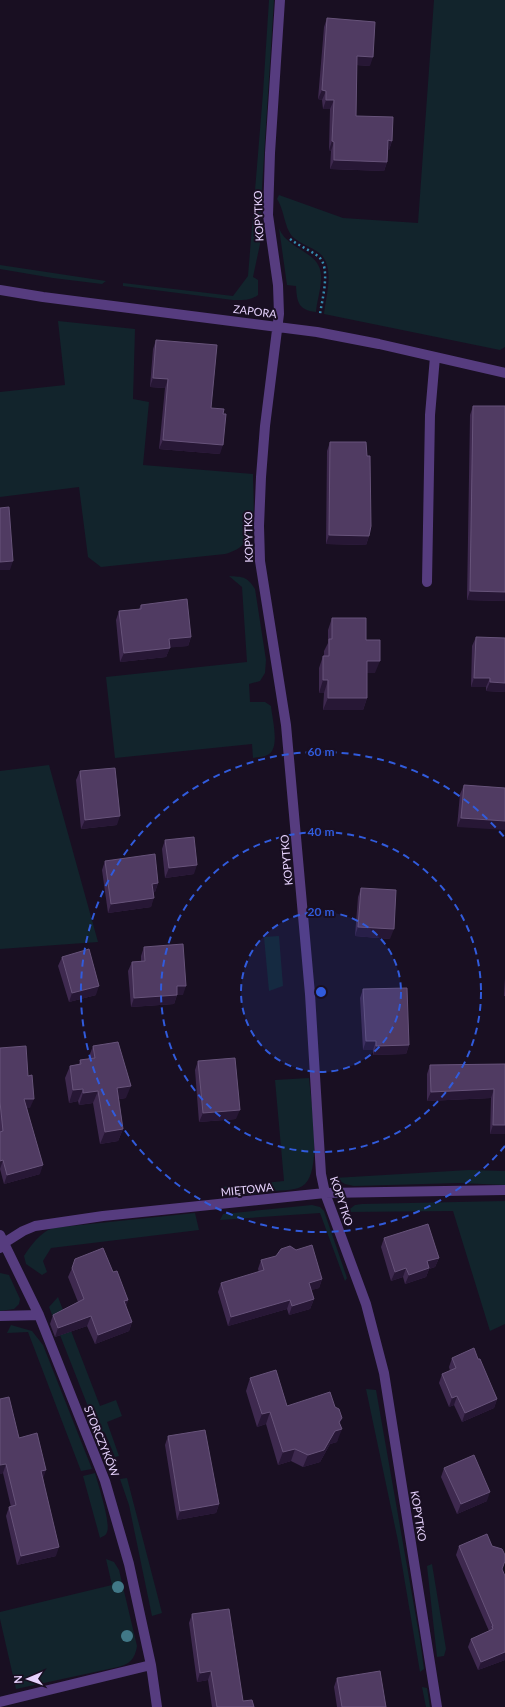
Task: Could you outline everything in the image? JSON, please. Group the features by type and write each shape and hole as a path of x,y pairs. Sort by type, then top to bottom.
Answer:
{"street":[{"name":"KOPYTKO","path":"280,0 270,153 268,215 278,285 278,326 265,426 261,477 259,526 260,561 286,725 310,994 321,1174 325,1193 366,1304 384,1373 437,1707"},
{"name":"ZAPORA","path":"0,290 43,297 278,326 379,344 505,373"},
{"path":"428,582 430,415 435,357"},
{"name":"MIĘTOWA","path":"1,1242 35,1226 111,1215 325,1193 505,1190"},
{"name":"STORCZYKÓW","path":"1,1242 38,1315 105,1481 129,1564 151,1666 157,1707"},
{"path":"0,1316 38,1315"},
{"path":"0,1702 151,1666"}],"path":[{"path":"288,236 319,258 324,264 326,276 319,317"}],"shaded area":[{"path":"269,0 274,0 261,203 260,244 253,277 258,280 258,295 249,299 233,300 123,286 123,283 233,296 248,276"},
{"path":"434,0 505,0 505,347 500,350 324,314 328,289 327,264 318,252 294,238 288,230 282,209 277,199 279,195 343,218 418,223"},
{"path":"279,228 289,241 309,255 319,267 321,279 316,312 302,307 298,301 296,286 287,285"},
{"path":"0,265 106,281 102,284 53,278 0,269"},
{"path":"58,321 135,329 133,399 149,402 143,465 253,474 254,509 252,528 242,546 225,554 101,567 88,557 79,487 0,497 0,392 65,385"},
{"path":"229,576 247,579 255,589 266,660 265,673 260,681 249,684 250,702 265,702 271,706 275,739 272,750 266,756 253,758 252,744 115,758 106,677 247,662 242,587"},
{"path":"49,765 98,942 0,949 0,771"},
{"path":"279,936 283,986 269,991 264,937"},
{"path":"309,1078 313,1117 314,1149 313,1164 310,1176 305,1184 294,1189 244,1195 236,1194 222,1187 284,1181 275,1080"},
{"path":"469,1170 505,1171 505,1185 459,1183 354,1186 345,1184 334,1178"},
{"path":"505,1201 505,1324 490,1331 453,1211 346,1212 355,1205 362,1204"},
{"path":"312,1205 320,1207 324,1211 347,1278 345,1281 320,1213 220,1220 223,1214"},
{"path":"195,1213 199,1230 51,1248 43,1261 47,1272 42,1275 26,1264 24,1256 40,1236 52,1228"},
{"path":"0,1273 9,1275 20,1299 19,1304 14,1309 0,1311"},
{"path":"58,1297 100,1406 116,1400 122,1416 107,1422 119,1456 115,1457 105,1433 96,1427 49,1307"},
{"path":"11,1325 32,1331 43,1345 92,1469 81,1471 28,1332 7,1333"},
{"path":"366,1389 376,1390 420,1640 424,1669 420,1672 398,1541"},
{"path":"95,1473 104,1503 108,1527 107,1533 100,1538 83,1476"},
{"path":"127,1478 162,1613 152,1616 129,1505 120,1479"},
{"path":"106,1559 114,1562 119,1570 137,1646 133,1658 126,1664 118,1667 16,1689 0,1619 0,1612 112,1585"},
{"path":"432,1564 446,1649 444,1656 437,1657 427,1566"},
{"path":"422,1687 427,1688 430,1707 426,1707"}],"building":[{"path":"327,18 375,22 373,57 357,56 356,116 393,117 392,141 388,140 387,162 334,160 334,142 332,141 334,100 326,100 326,91 322,90"},
{"path":"156,340 217,345 211,408 224,409 223,414 226,414 223,445 163,440 168,379 153,378"},
{"path":"473,406 505,406 505,592 470,591"},
{"path":"330,442 366,442 367,456 370,456 371,526 369,536 329,535"},
{"path":"9,507 13,561 0,562 0,508"},
{"path":"187,599 191,637 169,639 170,648 124,653 119,611 141,609 141,605"},
{"path":"332,618 366,618 366,640 380,640 380,661 367,661 367,698 328,698 328,680 323,680 323,656 329,656 329,639 332,639"},
{"path":"476,637 505,638 505,683 490,682 490,678 474,678"},
{"path":"115,768 120,816 85,820 80,771"},
{"path":"464,785 505,788 505,821 461,818"},
{"path":"194,837 197,865 169,868 165,840"},
{"path":"155,854 158,883 152,884 154,898 111,904 105,861"},
{"path":"361,888 396,890 394,929 358,927"},
{"path":"183,944 186,986 177,986 177,995 134,998 132,962 145,961 144,947"},
{"path":"89,949 99,986 72,993 62,957"},
{"path":"407,988 409,1045 376,1046 376,1041 366,1041 363,989"},
{"path":"118,1042 131,1086 117,1088 123,1129 105,1132 98,1091 83,1093 83,1089 73,1090 70,1066 81,1064 80,1060 95,1058 93,1046"},
{"path":"26,1046 28,1076 32,1075 34,1099 24,1099 43,1165 7,1175 3,1160 0,1161 0,1132 3,1131 0,1102 0,1048"},
{"path":"235,1058 240,1110 203,1113 198,1061"},
{"path":"505,1064 505,1125 493,1125 494,1089 431,1092 430,1065"},
{"path":"428,1224 439,1258 427,1261 429,1268 409,1275 406,1268 395,1272 384,1238"},
{"path":"312,1245 322,1279 309,1283 314,1299 292,1306 290,1300 231,1317 221,1283 264,1270 261,1260 276,1256 281,1249 290,1246 296,1250"},
{"path":"103,1248 113,1272 117,1271 128,1300 124,1301 132,1322 98,1335 91,1316 58,1328 53,1315 84,1299 72,1268 75,1259"},
{"path":"474,1348 497,1399 465,1413 457,1396 452,1398 442,1374 456,1368 452,1358"},
{"path":"276,1370 287,1406 330,1392 335,1407 339,1409 342,1418 339,1422 342,1429 335,1431 324,1450 308,1455 295,1449 283,1452 270,1412 262,1414 250,1378"},
{"path":"9,1397 19,1438 37,1433 46,1470 41,1471 59,1547 21,1556 9,1507 16,1505 6,1464 0,1465 0,1399"},
{"path":"205,1430 219,1504 180,1511 168,1436"},
{"path":"474,1455 490,1492 461,1504 444,1468"},
{"path":"487,1534 492,1546 502,1549 505,1555 505,1561 502,1569 505,1576 505,1652 481,1662 471,1639 493,1629 493,1626 459,1546"},
{"path":"229,1609 243,1701 252,1700 254,1707 217,1707 211,1671 200,1673 192,1614"},
{"path":"380,1671 386,1707 342,1707 337,1678"}]}
